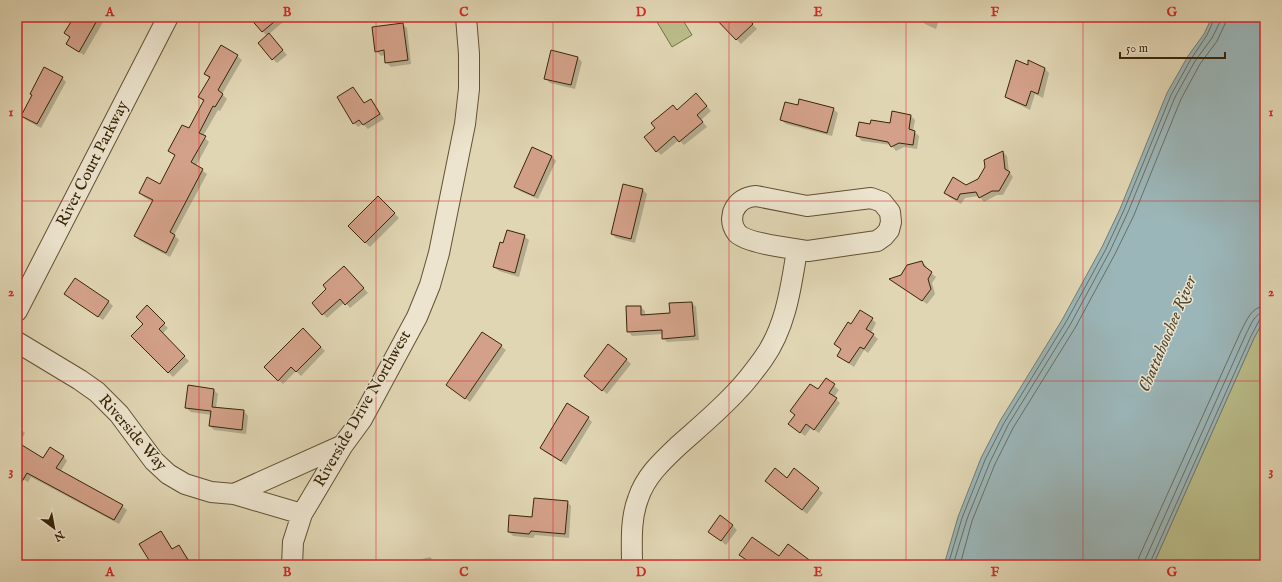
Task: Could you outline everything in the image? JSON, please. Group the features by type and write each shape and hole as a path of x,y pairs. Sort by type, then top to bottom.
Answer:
{"street":[{"name":"River Court Parkway","path":"17,311 168,17"},
{"name":"Riverside Drive Northwest","path":"292,565 293,542 302,514 343,445 362,419 417,316 430,285 439,253 465,124 469,89 469,54 466,17"},
{"path":"756,196 807,206 871,198 882,202 890,212 891,222 889,230 877,241 808,251 797,250 749,240 738,233 732,224 733,212 738,203 747,197 756,196"},
{"path":"632,565 631,526 637,499 657,466 738,391 764,358 776,337 786,311 797,250"},
{"name":"Riverside Way","path":"17,342 97,392 119,414 154,461 168,474 185,484 212,492 234,494 302,514"},
{"name":"Riverside Way","path":"234,494 343,445"}],"green space":[{"path":"654,17 681,17 692,35 672,47"},
{"path":"1265,318 1265,565 1153,565 1254,338"}],"water":[{"name":"Chattahoochee River","path":"1212,17 1265,17 1265,318 1254,338 1153,565 944,565 958,517 981,458 1000,421 1062,320 1102,247 1120,209 1167,93 1188,56 1204,34"}],"building":[{"path":"74,17 99,17 79,52 66,44 70,37 64,33"},
{"path":"249,17 280,17 262,32"},
{"path":"714,17 747,17 753,24 736,40"},
{"path":"403,23 408,60 385,63 384,50 375,52 372,27"},
{"path":"269,33 283,50 272,60 258,43"},
{"path":"221,45 238,55 218,90 223,94 215,107 213,106 199,133 206,136 191,162 203,169 170,232 175,235 166,253 134,236 153,200 139,193 147,177 160,184 175,155 168,151 182,125 189,128 204,100 198,97 210,77 204,74"},
{"path":"551,50 578,57 571,85 544,79"},
{"path":"1016,60 1028,65 1028,60 1045,68 1038,94 1031,91 1026,106 1005,97"},
{"path":"44,67 63,77 37,124 21,116 32,95 30,94"},
{"path":"353,87 364,103 371,99 380,114 363,125 359,120 353,124 337,97"},
{"path":"696,93 707,106 697,115 703,122 679,142 674,136 656,152 644,137 655,128 651,123 673,105 677,110"},
{"path":"799,99 834,108 827,133 780,120 785,102 798,105"},
{"path":"892,111 911,115 909,129 915,131 913,145 899,143 891,147 888,142 856,136 859,122 870,124 871,120 890,123"},
{"path":"532,147 552,156 534,196 514,187"},
{"path":"1003,151 1005,169 1010,172 999,191 992,191 979,198 976,192 960,194 957,200 944,193 953,177 966,185 978,179 985,167 984,160"},
{"path":"623,184 643,189 631,239 611,234"},
{"path":"378,196 395,213 365,243 348,226"},
{"path":"507,230 525,235 515,273 493,267 500,242 503,243"},
{"path":"922,261 924,266 932,272 928,279 931,289 922,301 889,279 901,275 907,265"},
{"path":"344,266 364,288 345,305 340,299 322,315 312,303 326,289 323,285"},
{"path":"75,278 109,301 98,317 64,294"},
{"path":"692,302 695,336 662,339 662,330 627,332 626,306 641,306 641,315 670,313 669,303"},
{"path":"147,305 165,323 159,329 185,356 168,373 131,336 143,324 136,317"},
{"path":"860,310 873,318 866,329 874,334 864,349 860,347 849,363 837,356 841,349 834,344 848,322 851,324"},
{"path":"303,328 321,347 296,372 291,367 278,381 264,367"},
{"path":"482,332 502,345 465,399 446,385"},
{"path":"608,344 627,359 602,391 584,376"},
{"path":"826,378 835,384 829,393 837,398 814,430 806,424 800,433 788,424 795,415 790,411 810,384 818,389"},
{"path":"188,385 214,389 212,407 244,410 242,430 209,426 211,411 185,408"},
{"path":"567,403 589,417 561,461 540,448"},
{"path":"17,442 43,458 50,447 64,456 56,468 123,505 114,520 27,473 17,490"},
{"path":"775,468 787,478 794,468 819,488 802,510 765,481"},
{"path":"534,498 568,501 565,534 531,531 529,534 508,532 509,515 532,517"},
{"path":"720,515 733,525 721,541 708,532"},
{"path":"161,531 172,549 179,545 188,560 180,565 152,565 139,544"},
{"path":"752,537 779,556 788,544 816,565 754,565 739,555"}]}
